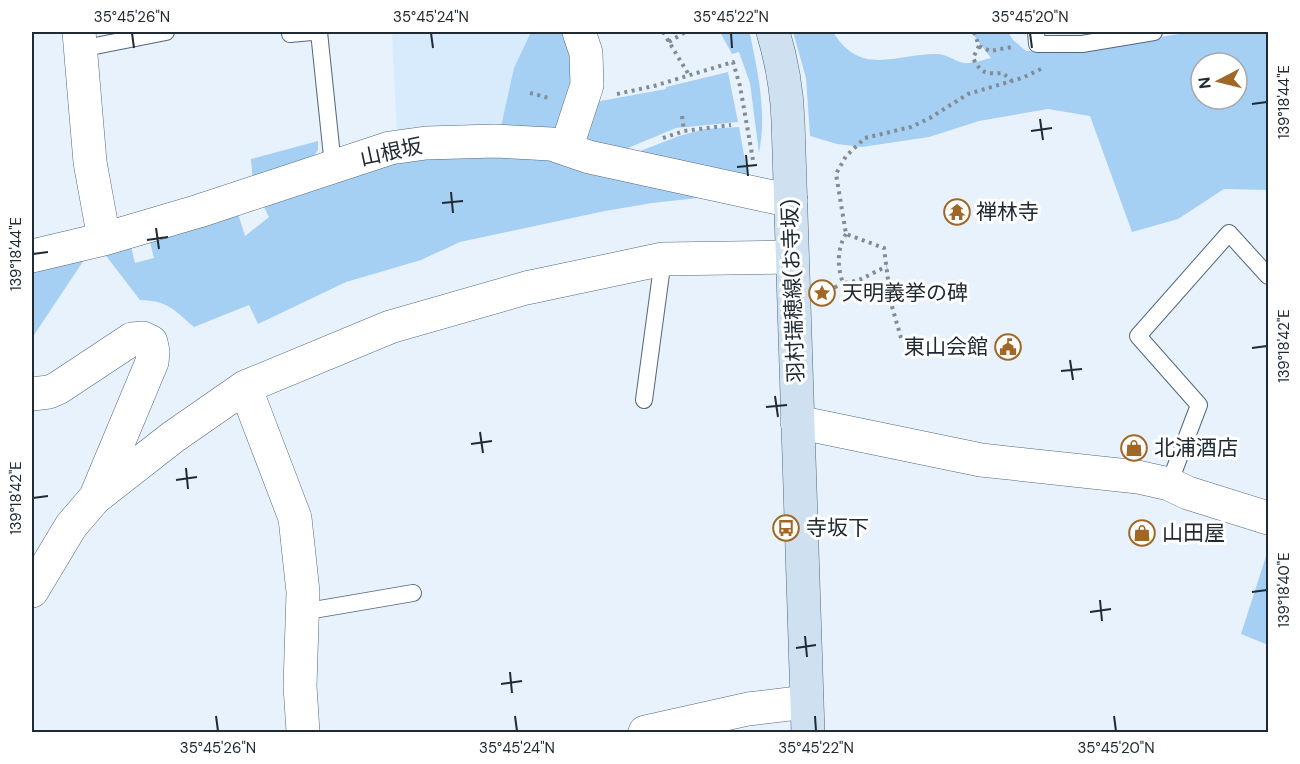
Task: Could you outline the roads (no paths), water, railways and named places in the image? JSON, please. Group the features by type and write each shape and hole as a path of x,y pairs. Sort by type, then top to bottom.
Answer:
{"main road":[{"name":"羽村瑞穂線(お寺坂)","path":"773,32 787,90 807,717"}],"street":[{"path":"566,149 587,86 586,53 579,32"},
{"path":"79,40 90,162 104,239"},
{"name":"山根坂","path":"32,256 104,239 199,211 390,148 426,143 495,141 551,144 589,157 791,201"},
{"path":"32,591 71,526 95,498 173,437 245,387 390,327 526,288 663,259 792,257"},
{"path":"32,394 49,392 58,388 132,339 143,338 151,342 152,362 95,498"},
{"path":"245,387 295,518 303,592 300,686 303,732"},
{"path":"797,422 981,460 1138,477 1168,484 1188,493 1269,518"},
{"path":"645,732 748,709 807,717"}],"lane":[{"path":"79,40 166,32"},
{"path":"290,34 312,32"},
{"path":"319,32 333,166"},
{"path":"1037,38 1082,44 1154,32"},
{"path":"1168,484 1199,405 1138,336 1229,233 1269,276"},
{"path":"644,400 663,259"},
{"path":"302,612 413,593"}],"place":[{"name":"禅林寺","path":"957,212"},
{"name":"天明義挙の碑","path":"822,293"},
{"name":"東山会館","path":"1008,347"},
{"name":"北浦酒店","path":"1134,448"},
{"name":"寺坂下","path":"786,528"},
{"name":"山田屋","path":"1142,533"}]}
